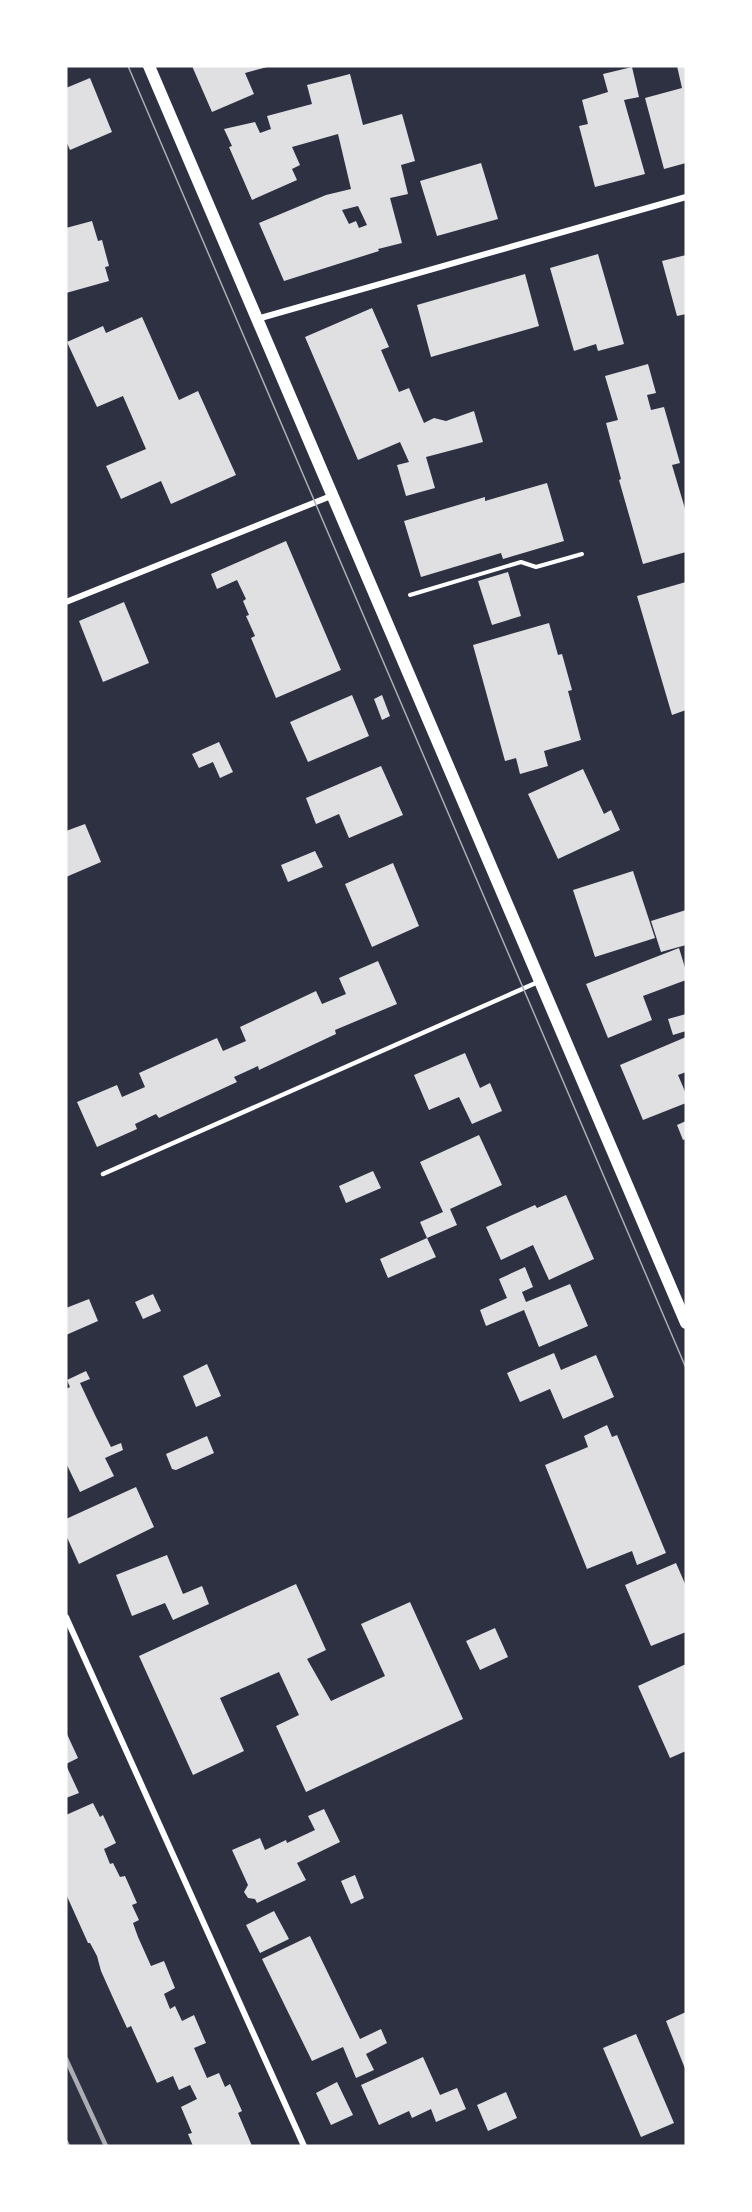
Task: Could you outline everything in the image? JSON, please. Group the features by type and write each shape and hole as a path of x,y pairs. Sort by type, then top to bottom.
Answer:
{"main road":[{"path":"149,66 686,1323"}],"street":[{"path":"257,319 686,197"},
{"path":"66,602 331,496"},
{"path":"66,1617 304,2146"}],"lane":[{"path":"103,1174 541,981"}],"path":[{"path":"410,595 521,562 536,567 582,554"}],"building":[{"path":"192,66 267,67 245,73 254,94 212,112"},
{"path":"677,66 686,66 686,163 664,169 645,98 682,88"},
{"path":"632,67 639,97 624,100 645,174 595,187 579,126 588,124 582,100 608,92 603,74"},
{"path":"350,74 363,125 402,114 415,161 401,165 408,194 390,198 402,243 284,281 259,223 326,195 351,189 338,134 292,147 300,165 292,169 297,180 252,200 229,147 232,146 224,129 255,122 260,133 271,129 267,116 312,104 307,85","holes":["358,206 367,225 359,228 356,221 349,224 342,210"]},
{"path":"90,78 112,132 70,150 66,141 66,88"},
{"path":"481,163 498,219 437,236 420,181"},
{"path":"92,221 98,241 102,240 109,266 105,267 109,281 66,293 66,228"},
{"path":"598,254 624,344 598,351 596,344 574,351 550,268"},
{"path":"686,255 686,314 677,316 662,261"},
{"path":"525,274 539,326 431,357 417,305"},
{"path":"372,308 389,347 381,350 399,392 409,388 424,423 434,418 446,421 474,411 483,442 426,457 435,488 406,496 397,465 409,462 400,442 358,460 305,337"},
{"path":"142,317 179,400 198,391 236,475 171,504 161,481 121,499 106,466 146,449 123,396 97,407 67,342 103,326 106,333"},
{"path":"648,364 656,393 647,395 651,410 664,407 680,463 672,465 686,512 686,552 643,564 619,480 621,479 606,423 618,420 605,376"},
{"path":"547,483 564,541 503,559 501,553 421,577 404,521 485,497 485,501"},
{"path":"286,541 341,670 276,698 251,638 255,636 246,616 249,615 243,601 246,599 237,580 217,589 211,574"},
{"path":"508,572 521,616 492,625 478,581"},
{"path":"686,582 686,710 672,715 637,596"},
{"path":"124,602 149,663 103,682 79,621"},
{"path":"549,623 558,655 562,654 572,690 568,691 581,740 544,751 548,766 520,774 516,758 505,761 473,645"},
{"path":"352,695 369,736 308,762 290,722"},
{"path":"382,695 390,716 382,720 374,699"},
{"path":"219,742 233,772 220,778 213,762 199,768 192,754"},
{"path":"381,766 403,815 349,838 339,814 316,824 306,798"},
{"path":"583,769 604,814 611,810 620,830 558,859 528,794"},
{"path":"85,824 101,862 66,877 66,831"},
{"path":"315,851 323,867 288,882 281,865"},
{"path":"393,863 419,926 372,947 345,884"},
{"path":"633,871 655,938 595,957 573,890"},
{"path":"686,910 686,945 661,952 651,921"},
{"path":"679,948 686,971 686,980 643,996 652,1020 608,1038 586,984"},
{"path":"378,961 397,1004 335,1030 336,1034 259,1070 258,1066 234,1077 237,1082 159,1118 156,1114 135,1124 137,1129 97,1147 77,1102 117,1085 122,1097 145,1087 139,1073 217,1038 223,1051 246,1041 240,1027 316,991 322,1004 346,994 339,978"},
{"path":"686,1014 686,1031 673,1035 668,1019"},
{"path":"686,1037 686,1072 678,1075 686,1094 686,1103 643,1120 620,1065"},
{"path":"465,1053 480,1088 490,1083 502,1111 472,1124 459,1097 429,1110 414,1075"},
{"path":"686,1121 686,1139 683,1140 677,1125"},
{"path":"479,1135 502,1185 450,1209 457,1225 427,1238 420,1222 443,1212 420,1162"},
{"path":"373,1171 381,1188 346,1203 339,1186"},
{"path":"566,1195 594,1259 549,1280 533,1245 501,1260 486,1227 535,1205 537,1208"},
{"path":"427,1238 436,1257 388,1278 380,1259"},
{"path":"525,1267 533,1287 522,1292 526,1302 570,1284 588,1326 539,1347 524,1310 486,1326 480,1310 507,1298 499,1279"},
{"path":"153,1294 161,1311 143,1319 135,1302"},
{"path":"89,1299 98,1321 66,1335 66,1308"},
{"path":"554,1353 561,1370 596,1355 614,1397 563,1419 550,1389 520,1402 507,1373"},
{"path":"207,1364 221,1396 196,1407 183,1376"},
{"path":"86,1371 90,1379 80,1383 111,1447 121,1443 123,1450 105,1458 114,1476 80,1492 66,1463 66,1389 70,1387 67,1380"},
{"path":"607,1425 612,1437 617,1435 666,1553 637,1565 632,1551 587,1569 545,1465 588,1447 584,1436"},
{"path":"207,1436 214,1453 176,1470 172,1469 166,1454"},
{"path":"136,1487 154,1527 79,1564 66,1535 66,1519"},
{"path":"167,1555 183,1594 202,1586 209,1604 173,1620 165,1603 132,1616 116,1575"},
{"path":"676,1563 686,1586 686,1632 651,1646 625,1585"},
{"path":"296,1584 326,1650 307,1659 331,1701 385,1676 361,1624 410,1602 463,1719 306,1792 276,1726 299,1715 279,1672 220,1698 244,1751 193,1775 139,1656"},
{"path":"495,1628 508,1657 480,1670 466,1641"},
{"path":"686,1664 686,1751 670,1758 638,1686"},
{"path":"66,1732 78,1758 66,1764"},
{"path":"66,1765 79,1793 66,1798"},
{"path":"93,1803 100,1817 103,1815 116,1843 104,1849 110,1864 113,1863 120,1877 125,1876 137,1903 132,1905 139,1920 133,1923 138,1937 151,1966 164,1961 175,1988 164,1994 170,2009 175,2006 182,2021 194,2015 206,2043 194,2048 207,2078 219,2073 225,2087 230,2084 242,2111 238,2113 252,2146 193,2146 188,2134 192,2133 181,2107 197,2099 190,2085 179,2090 173,2076 157,2083 131,2026 127,2028 114,2000 97,1956 88,1943 66,1894 66,1815"},
{"path":"324,1809 340,1842 297,1863 306,1880 257,1903 255,1899 248,1898 244,1892 248,1885 232,1850 260,1838 265,1850 286,1840 287,1843 315,1830 308,1816"},
{"path":"355,1875 364,1898 351,1904 341,1881"},
{"path":"274,1911 289,1939 260,1953 246,1925"},
{"path":"310,1936 360,2039 381,2029 387,2043 366,2054 374,2070 356,2078 343,2047 312,2061 262,1959"},
{"path":"686,2012 686,2071 666,2021"},
{"path":"636,2034 674,2123 641,2137 603,2048"},
{"path":"423,2057 440,2095 457,2088 466,2109 436,2122 431,2109 412,2118 409,2111 379,2125 361,2085"},
{"path":"337,2082 353,2115 331,2125 316,2093"},
{"path":"506,2092 517,2118 488,2131 477,2105"}],"tram line":[{"path":"128,66 686,1368"}],"railway":[{"path":"66,2059 106,2146"},
{"path":"66,2142 68,2146"}]}
